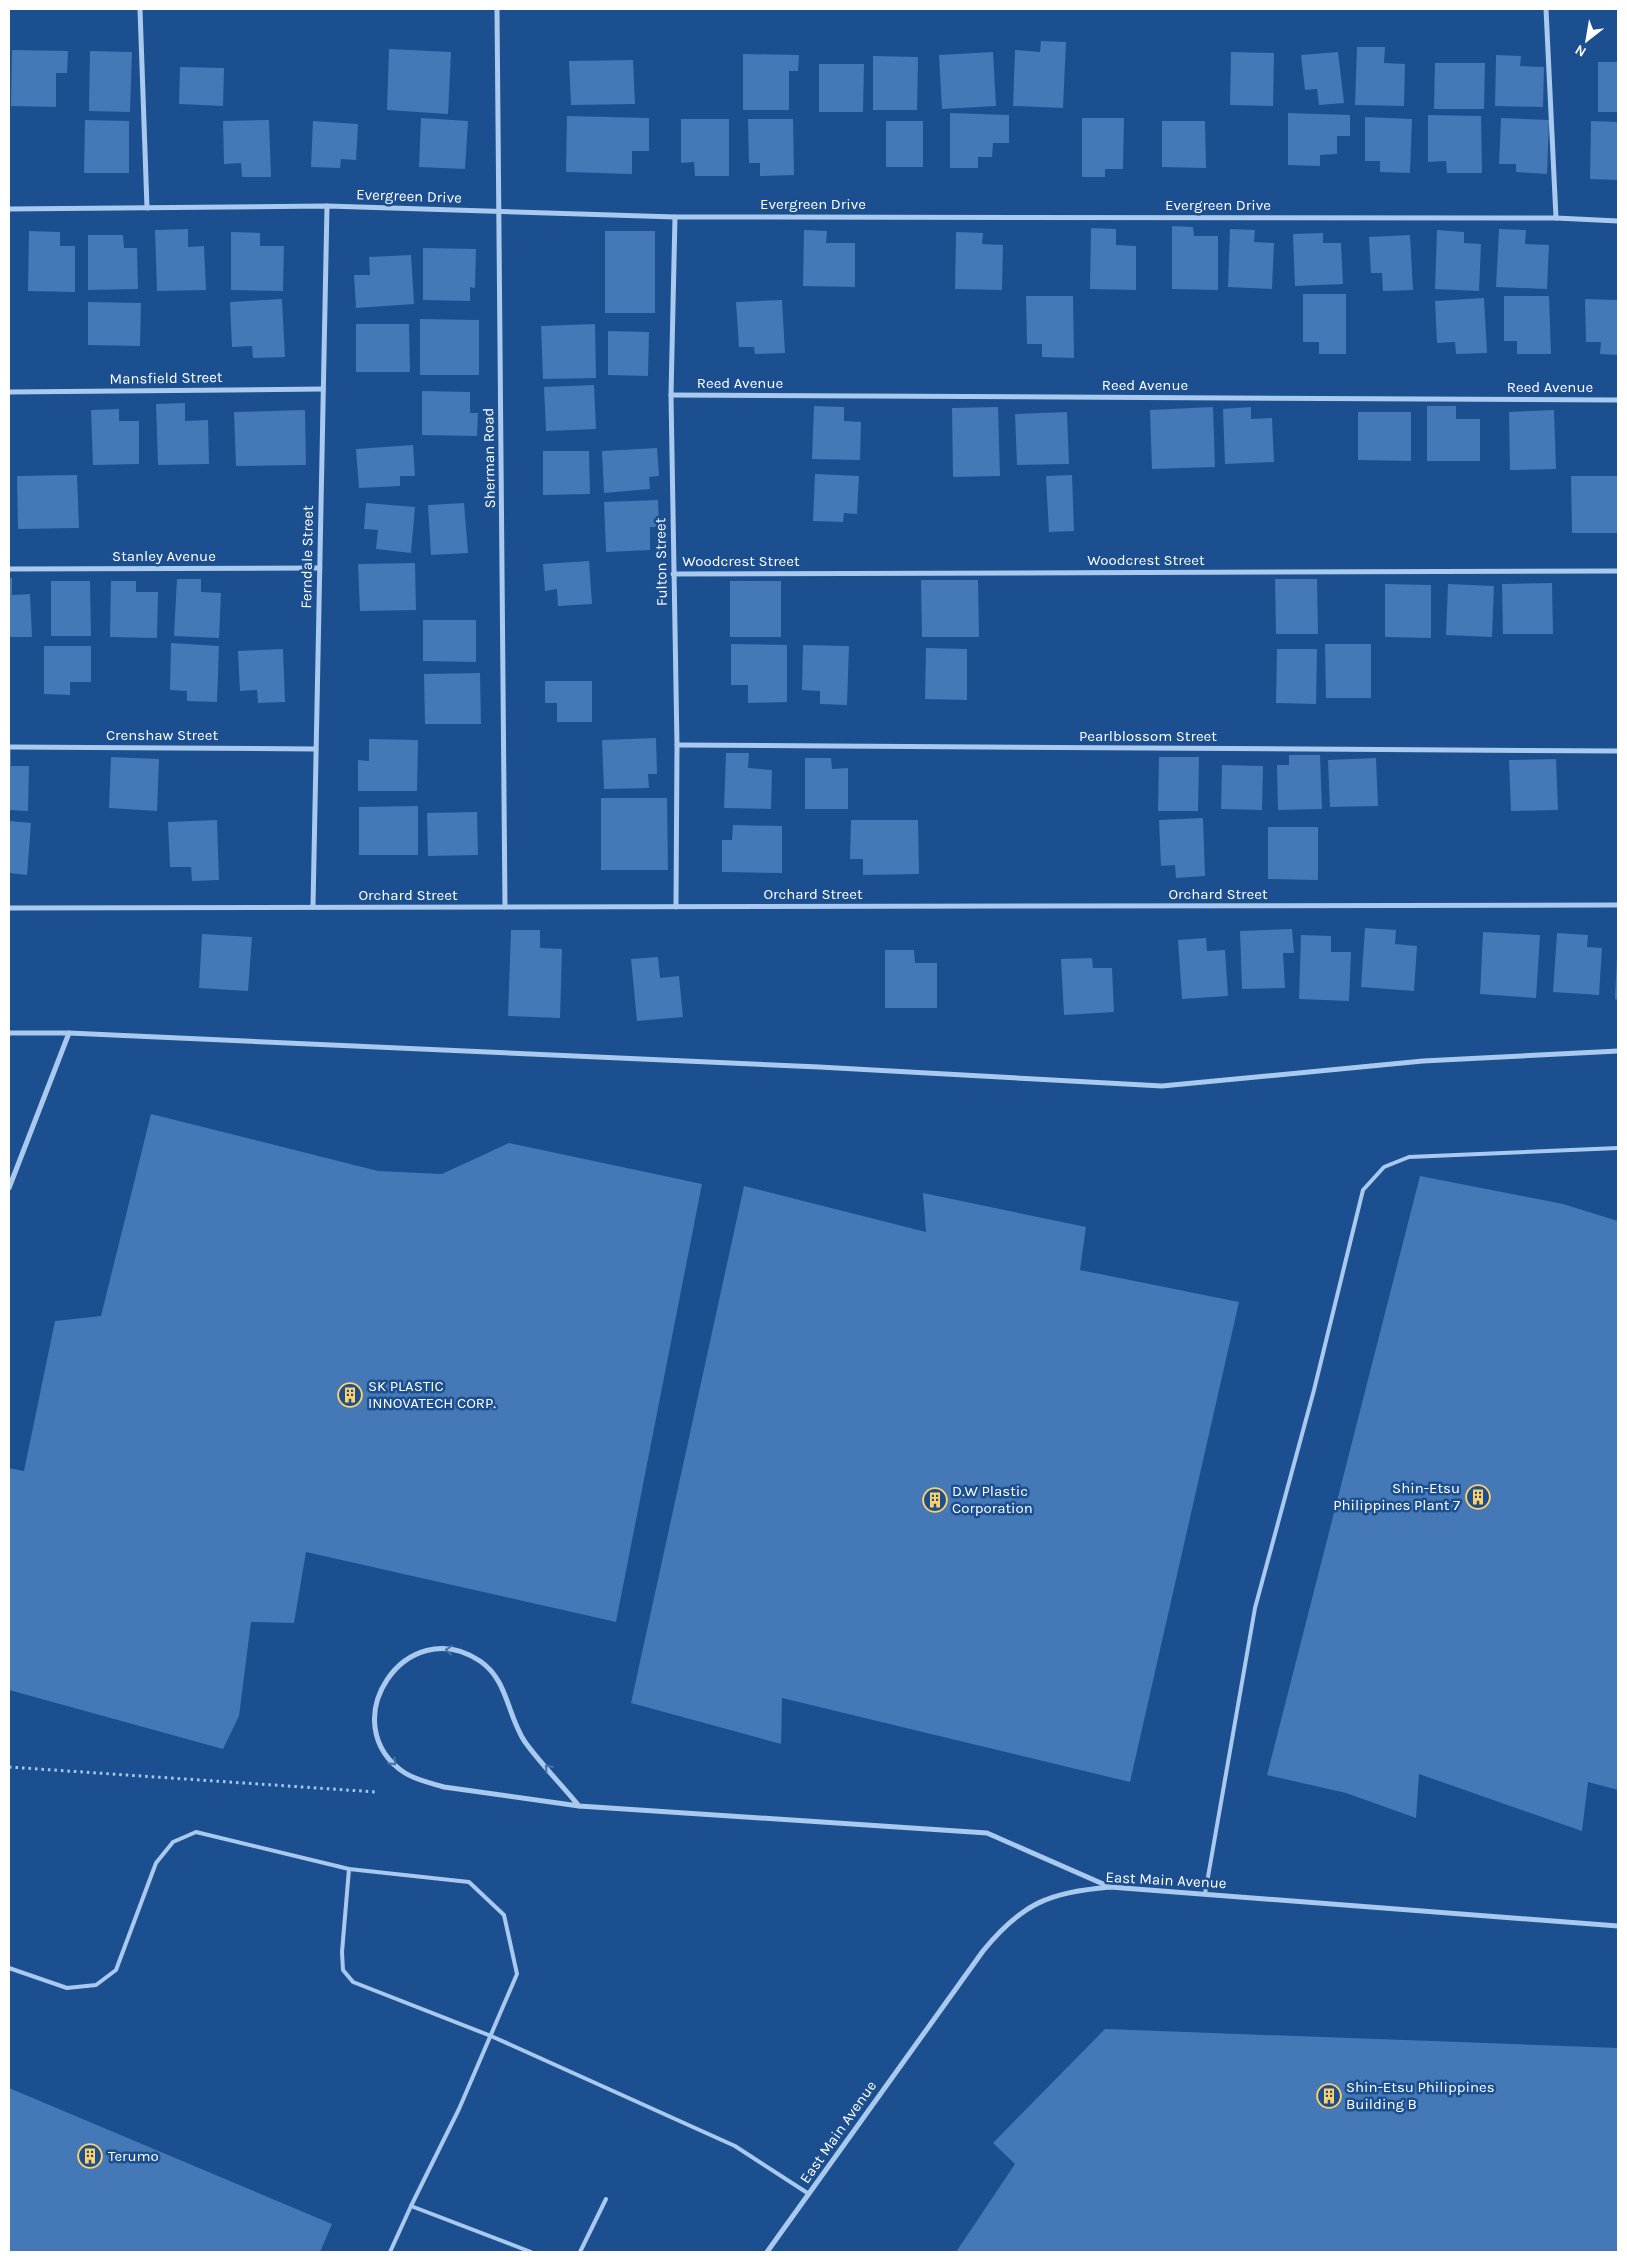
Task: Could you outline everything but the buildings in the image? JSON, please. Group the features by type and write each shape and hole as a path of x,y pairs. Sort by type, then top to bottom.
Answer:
{"street":[{"path":"140,9 147,208"},
{"name":"Sherman Road","path":"497,9 505,907"},
{"path":"1546,9 1556,218"},
{"name":"Evergreen Drive","path":"9,209 327,206 675,217 1556,218 1618,221"},
{"name":"Ferndale Street","path":"313,907 327,206"},
{"name":"Fulton Street","path":"675,217 671,395 677,745 676,907"},
{"name":"Mansfield Street","path":"9,392 323,390"},
{"name":"Reed Avenue","path":"671,395 1618,400"},
{"name":"Stanley Avenue","path":"9,568 320,568"},
{"name":"Woodcrest Street","path":"673,574 1618,571"},
{"name":"Pearlblossom Street","path":"677,745 1618,751"},
{"name":"Crenshaw Street","path":"9,747 316,749"},
{"name":"Orchard Street","path":"9,908 1618,906"},
{"path":"9,1033 69,1033 800,1066 1162,1086 1423,1061 1618,1051"},
{"path":"9,1188 69,1033"},
{"path":"579,1806 525,1741 513,1718 506,1694 496,1676 480,1661 460,1651 438,1649 417,1654 398,1665 384,1681 376,1701 376,1728 380,1742 390,1759 405,1773 424,1782 444,1787 579,1806 987,1833 1110,1887"},
{"name":"East Main Avenue","path":"767,2252 961,1978 996,1934 1011,1919 1044,1899 1061,1894 1110,1887 1618,1926"}],"lane":[{"path":"1205,1894 1255,1608 1314,1390 1363,1190 1384,1167 1409,1158 1618,1148"},
{"path":"9,1968 67,1988 96,1985 116,1970 156,1863 173,1842 196,1832 349,1869 469,1882 504,1915 517,1974 459,2109 390,2252"},
{"path":"349,1869 342,1952 343,1970 353,1982 490,2036 735,2146 809,2194"},
{"path":"580,2252 606,2199"},
{"path":"411,2206 531,2252"}],"path":[{"path":"9,1767 376,1792"}],"place":[{"name":"SK PLASTIC INNOVATECH CORP.","path":"350,1395"},
{"name":"Shin-Etsu Philippines Plant 7","path":"1478,1497"},
{"name":"D.W Plastic Corporation","path":"935,1500"},
{"name":"Shin-Etsu Philippines Building B","path":"1329,2096"},
{"name":"Terumo","path":"90,2156"}]}
